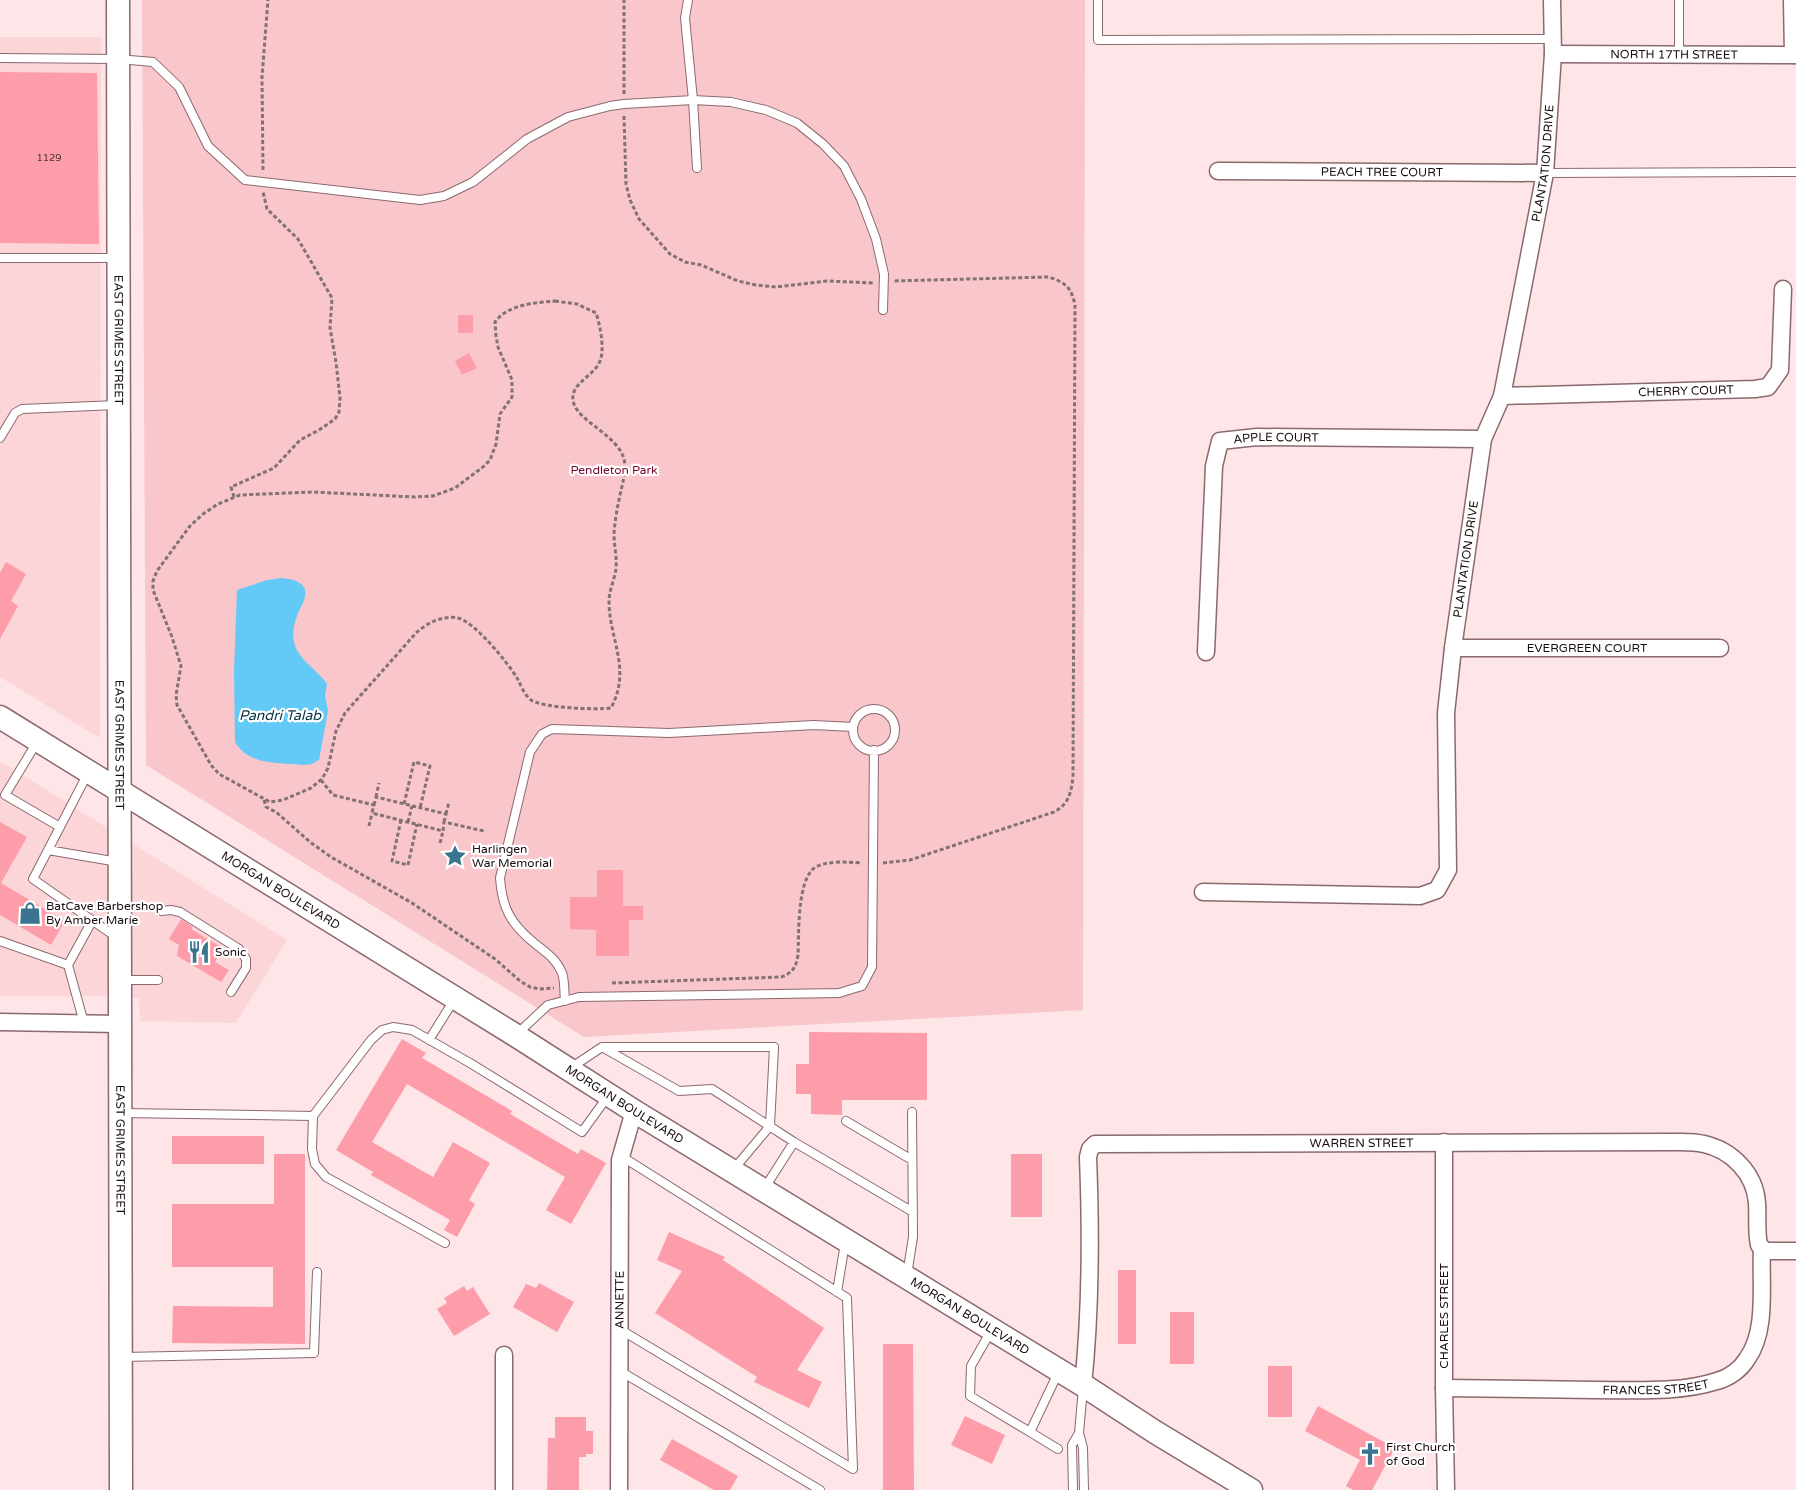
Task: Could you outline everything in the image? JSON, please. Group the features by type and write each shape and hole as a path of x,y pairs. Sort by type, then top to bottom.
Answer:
{"street":[{"name":"EAST GRIMES STREET","path":"118,0 121,1490"},
{"name":"PLANTATION DRIVE","path":"1203,892 1420,896 1437,890 1448,870 1446,713 1453,648 1483,439 1502,396 1545,173 1553,47 1552,0"},
{"path":"1792,0 1794,55"},
{"name":"NORTH 17TH STREET","path":"1553,47 1679,55 1794,55"},
{"name":"PEACH TREE COURT","path":"1218,171 1545,173"},
{"name":"CHERRY COURT","path":"1502,396 1755,389 1768,387 1780,370 1783,289"},
{"name":"APPLE COURT","path":"1206,652 1214,466 1220,441 1257,437 1483,439"},
{"name":"EVERGREEN COURT","path":"1453,648 1720,648"},
{"name":"MORGAN BOULEVARD","path":"0,717 608,1095 1059,1370 1155,1432 1251,1490"},
{"path":"0,1022 119,1024"},
{"name":"ANNETTE","path":"620,1490 621,1156 634,1111"},
{"name":"CHARLES STREET","path":"1444,1142 1446,1490"},
{"name":"WARREN STREET","path":"1083,1385 1090,1309 1088,1157 1090,1149 1095,1144 1701,1143 1716,1147 1741,1165 1749,1177 1757,1201 1757,1237 1762,1248"},
{"path":"1762,1248 1765,1251 1796,1251"},
{"name":"FRANCES STREET","path":"1444,1388 1655,1390 1699,1386 1718,1381 1734,1373 1747,1360 1755,1344 1760,1327 1762,1248"},
{"path":"504,1355 504,1490"}],"lane":[{"path":"688,0 685,18 697,168"},
{"path":"1098,0 1098,40 1553,47"},
{"path":"1679,0 1679,55"},
{"path":"0,58 118,59 153,62 178,87 208,146 245,180 420,200 444,196 473,182 527,139 568,117 610,106 693,100 731,102 766,110 798,123 823,144 844,166 861,199 876,239 884,274 883,310"},
{"path":"1545,173 1796,172"},
{"path":"0,258 118,258"},
{"path":"0,438 16,413 22,408 118,405"},
{"path":"871,709 884,712 890,716 895,728 894,735 886,746 874,750 861,746 854,734 853,727 859,715 871,709"},
{"path":"565,1000 563,975 554,958 532,942 516,926 501,897 500,878 530,752 542,734 552,729 668,733 814,725 853,727"},
{"path":"38,740 5,795 60,827"},
{"path":"514,1035 548,1005 579,997 839,993 862,986 872,967 874,750"},
{"path":"89,771 32,879 120,939"},
{"path":"48,850 120,863"},
{"path":"162,912 171,910 180,912 239,948 246,959 246,968 231,992"},
{"path":"84,1023 68,965 92,921"},
{"path":"0,941 68,965"},
{"path":"120,980 158,980"},
{"path":"429,1040 455,999"},
{"path":"445,1243 326,1177 315,1164 312,1149 312,1116 371,1040 382,1030 393,1027 412,1030 470,1063 582,1132 608,1095"},
{"path":"602,1047 679,1091 712,1089 794,1142 913,1212"},
{"path":"569,1070 602,1047 774,1047 770,1126 733,1170"},
{"path":"120,1112 312,1116"},
{"path":"907,1277 913,1237 912,1112"},
{"path":"846,1121 912,1160"},
{"path":"763,1190 794,1142"},
{"path":"620,1329 853,1469 847,1298 621,1156"},
{"path":"837,1292 846,1240"},
{"path":"121,1357 314,1352 316,1272"},
{"path":"992,1329 972,1366 970,1396 1058,1449"},
{"path":"1030,1432 1059,1370"},
{"path":"620,1371 820,1490"},
{"path":"1083,1385 1079,1434 1083,1448 1084,1490"},
{"path":"1073,1490 1072,1445 1079,1434"}],"path":[{"path":"234,497 231,486 274,468 300,440 335,419 340,412 336,362 330,328 332,298 298,238 267,209 264,196 262,77 268,0"},
{"path":"606,984 782,977 791,974 796,965 798,955 803,890 808,876 814,868 827,863 873,863 910,860 1054,812 1062,808 1069,800 1073,777 1075,305 1072,292 1062,281 1049,277 899,280 884,282 827,281 776,287 738,281 701,266 685,262 670,254 639,219 630,200 626,184 624,0"},
{"path":"555,301 577,304 596,313 602,336 600,361 591,373 577,385 574,392 574,404 580,413 612,441 624,458 624,474 614,536 616,568 608,599 610,618 619,653 620,673 617,694 611,708 600,710 563,707 539,704 530,700 517,678 498,653 471,625 458,618 443,618 426,624 416,633 345,713 336,731 328,768 321,780 311,788 283,800 270,802 219,774 210,765 177,705 176,695 181,666 179,656 153,590 153,581 157,571 190,526 203,514 218,504 240,495 312,492 415,497 433,496 447,492 483,468 490,460 496,444 500,414 512,397 514,389 512,380 498,347 496,336 495,322 499,317 504,313 530,304 555,301"},
{"path":"404,804 414,762 430,766 420,808"},
{"path":"321,780 333,795 374,805"},
{"path":"369,826 379,783"},
{"path":"376,797 446,814"},
{"path":"264,800 266,807 276,812 287,824 310,842 332,857 412,903 495,959 520,981 530,987 539,989 564,986"},
{"path":"440,843 449,802"},
{"path":"408,822 412,806"},
{"path":"372,813 443,831"},
{"path":"401,820 392,861 408,865 417,824"},
{"path":"444,822 484,831"}],"shaded area":[{"path":"0,37 101,37 100,738 0,677"},
{"path":"0,761 287,940 236,1023 140,1021 139,998 0,996"}],"green space":[{"name":"Pendleton Park","path":"142,0 1085,0 1083,1010 584,1037 146,765"}],"water":[{"name":"Pandri Talab","path":"282,578 296,581 305,589 305,598 294,625 294,642 299,654 327,684 325,695 328,711 319,760 312,764 274,763 256,759 241,750 235,742 234,671 237,590 267,580"}],"building":[{"path":"0,72 97,73 99,244 0,243"},
{"path":"458,315 473,315 473,333 458,333"},
{"path":"469,353 477,368 462,375 455,361"},
{"path":"6,562 26,574 11,601 18,606 0,639 0,573"},
{"path":"0,822 27,837 1,883 65,921 51,945 0,915"},
{"path":"597,870 623,870 623,906 643,906 643,920 629,920 629,956 596,956 596,930 570,929 570,897 597,897"},
{"name":"Sonic","path":"181,919 193,927 191,929 223,948 215,962 229,970 221,982 177,956 179,945 169,939"},
{"path":"809,1032 927,1033 927,1100 842,1100 842,1115 811,1114 811,1094 796,1094 796,1064 809,1064"},
{"path":"402,1039 426,1053 422,1058 512,1111 510,1114 578,1154 581,1149 606,1163 571,1224 546,1210 565,1177 407,1084 372,1142 433,1177 453,1142 490,1163 469,1200 475,1204 457,1237 444,1230 450,1220 371,1175 373,1172 336,1150"},
{"path":"172,1136 264,1136 264,1164 172,1164"},
{"path":"274,1154 305,1154 305,1344 172,1343 173,1306 273,1307 273,1267 172,1267 172,1204 274,1204"},
{"path":"1011,1154 1042,1154 1042,1217 1011,1217"},
{"path":"669,1232 725,1257 723,1260 824,1328 797,1370 822,1382 809,1408 754,1382 757,1377 655,1313 682,1271 657,1260"},
{"path":"1118,1270 1136,1270 1136,1344 1118,1344"},
{"path":"539,1283 574,1302 557,1332 513,1307 526,1284 536,1288"},
{"path":"464,1286 467,1291 473,1287 490,1314 454,1336 437,1309 447,1303 444,1298"},
{"path":"1170,1312 1194,1312 1194,1364 1170,1364"},
{"path":"883,1344 913,1344 914,1490 883,1490"},
{"path":"1268,1366 1292,1366 1292,1417 1268,1417"},
{"name":"First Church of God","path":"1318,1406 1395,1448 1372,1490 1353,1490 1346,1486 1360,1460 1305,1431"},
{"path":"965,1416 1005,1435 992,1464 951,1445"},
{"path":"555,1417 586,1417 586,1431 593,1431 593,1454 579,1457 579,1490 547,1490 548,1438 555,1438"},
{"path":"672,1439 738,1476 730,1490 714,1490 660,1460"}],"place":[{"name":"Harlingen War Memorial","path":"455,856"},
{"name":"BatCave Barbershop By Amber Marie","path":"30,913"},
{"name":"Sonic","path":"199,952"},
{"name":"First Church of God","path":"1370,1454"}]}
